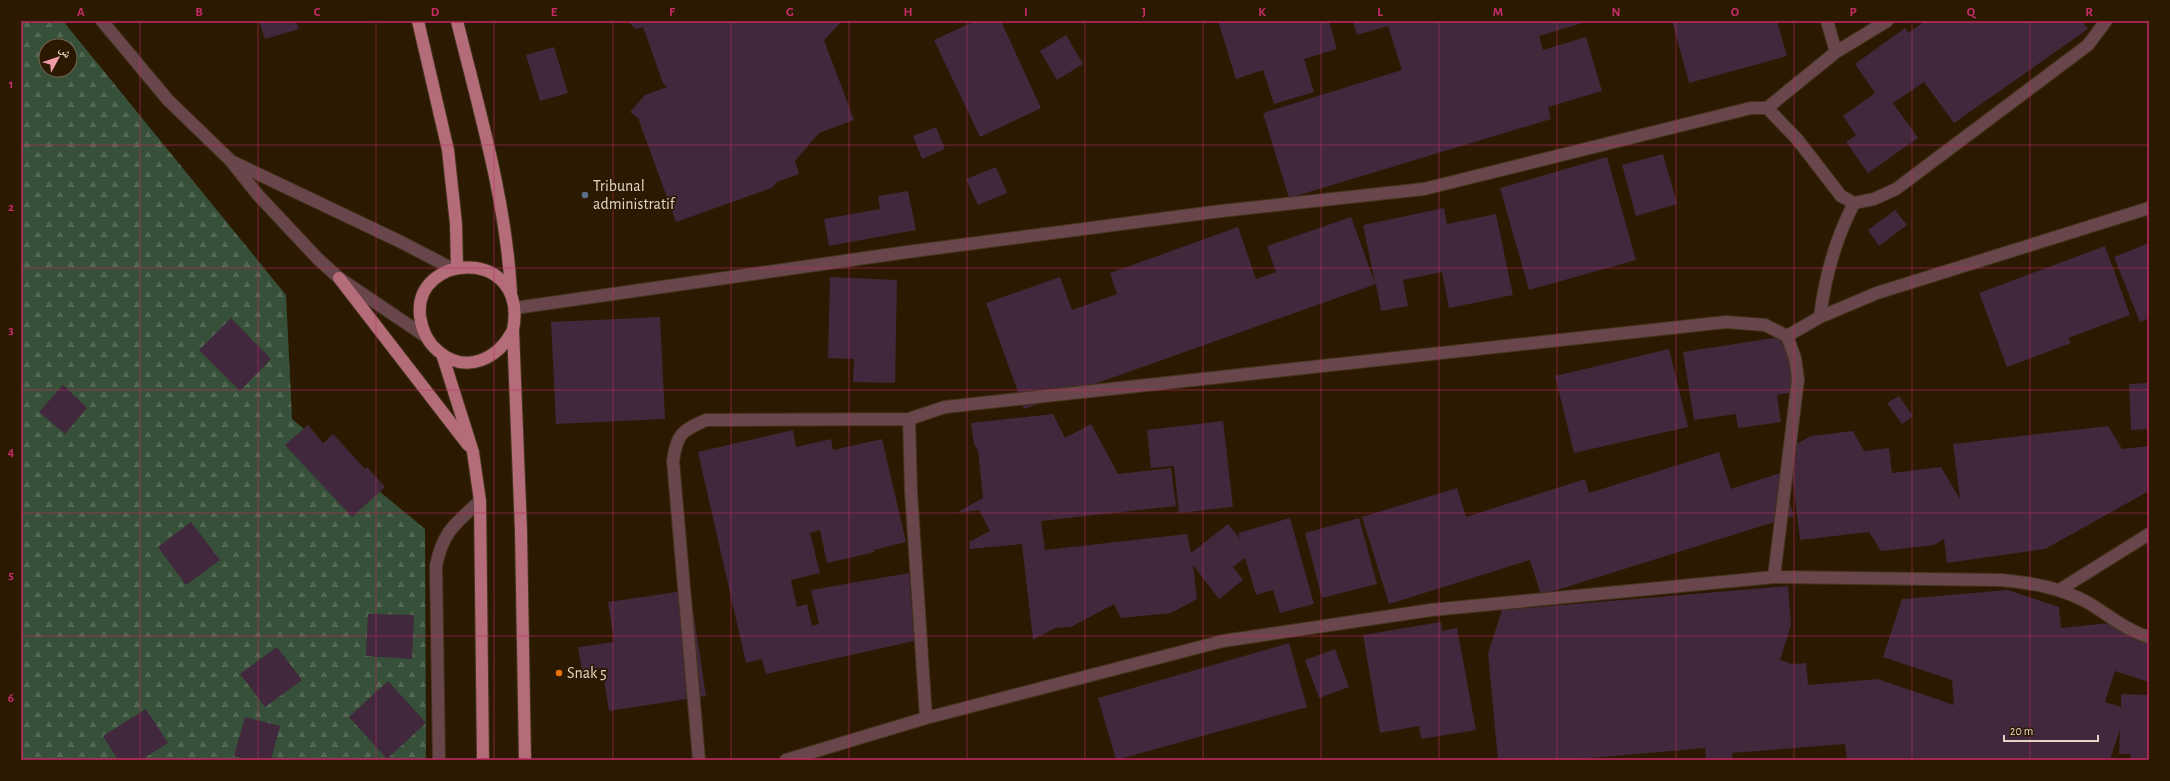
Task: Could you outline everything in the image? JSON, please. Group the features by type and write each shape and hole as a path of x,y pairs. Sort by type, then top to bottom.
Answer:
{"main road":[{"path":"418,21 448,150 455,216 455,268"},
{"path":"457,21 499,200 510,270 511,294 515,308 513,330 521,530 525,760"},
{"path":"511,294 503,282 494,274 469,266 455,268 442,274 433,281 424,296 420,314 425,336 432,346 453,360 465,362 477,361 489,357 499,350 513,330"},
{"path":"339,278 474,452"},
{"path":"442,354 474,452 480,501 483,760"}],"street":[{"path":"102,21 168,100 230,160 293,235 339,278 425,336"},
{"path":"1827,21 1836,52"},
{"path":"515,308 907,252 1214,212 1424,189 1751,108 1767,108 1836,52 1887,21"},
{"path":"1767,108 1797,139 1841,196 1854,203 1874,199 1896,189 2088,45 2106,21"},
{"path":"230,160 455,268"},
{"path":"1820,317 1826,274 1841,228 1854,203"},
{"path":"1787,336 1820,317 1877,293 2149,208"},
{"path":"699,760 672,461 676,441 683,430 706,420 908,418 945,407 1726,322 1765,325 1787,336 1796,358 1798,379 1774,577"},
{"path":"908,418 910,476 926,718"},
{"path":"439,760 436,566 440,546 447,532 480,501"},
{"path":"2061,590 2149,534"},
{"path":"786,760 926,718 1223,641 1431,610 1774,577 2001,580 2028,582 2061,590 2086,602 2136,633 2149,637"}],"green space":[{"path":"21,21 63,21 77,38 38,38 38,78 78,78 78,39 286,295 292,419 425,529 426,760 21,760"}],"building":[{"path":"259,21 296,21 299,29 265,39"},
{"path":"627,21 842,21 824,40 854,120 819,133 795,161 799,174 777,182 772,188 676,222 638,118 630,112 645,95 667,87 663,83 643,27 636,29"},
{"path":"975,21 1001,21 1041,108 980,137 934,40"},
{"path":"1218,21 1329,21 1337,49 1304,59 1314,92 1274,104 1263,70 1236,79"},
{"path":"1353,21 1589,21 1539,36 1543,50 1586,37 1602,91 1548,107 1551,119 1289,198 1263,113 1402,70 1388,26 1357,35"},
{"path":"1672,21 1777,21 1787,56 1689,83"},
{"path":"1925,21 2082,21 2088,29 1954,123 1924,82 1893,103 1918,138 1868,173 1846,142 1856,135 1843,116 1875,93 1855,64 1905,28 1908,33"},
{"path":"1066,35 1083,64 1057,80 1040,51"},
{"path":"554,47 568,93 540,101 526,55"},
{"path":"936,127 945,149 922,159 913,136"},
{"path":"1663,154 1677,204 1636,216 1622,165"},
{"path":"1607,157 1636,260 1529,290 1500,188"},
{"path":"996,167 1007,193 978,205 966,179"},
{"path":"908,191 916,230 829,246 824,219 880,209 878,196"},
{"path":"1444,208 1447,224 1496,214 1513,295 1449,308 1442,272 1403,280 1408,306 1381,311 1376,284 1024,409 986,303 1060,277 1072,310 1117,294 1110,273 1238,227 1256,279 1276,272 1267,246 1351,217 1375,283 1363,225"},
{"path":"1895,210 1907,225 1879,246 1868,230"},
{"path":"2149,243 2149,318 2140,322 2114,257"},
{"path":"2105,246 2130,315 2068,338 2071,343 2007,367 1979,293"},
{"path":"830,277 897,280 895,383 853,382 854,359 828,358"},
{"path":"660,317 665,419 556,424 551,322"},
{"path":"231,318 271,359 240,391 199,350"},
{"path":"1787,336 1795,392 1777,395 1781,422 1738,428 1736,414 1694,420 1683,352"},
{"path":"1669,349 1688,427 1574,453 1555,376"},
{"path":"2149,383 2149,429 2131,430 2129,384"},
{"path":"63,385 87,408 65,434 39,412"},
{"path":"1899,396 1913,416 1902,424 1887,403"},
{"path":"1053,414 1065,438 1091,424 1118,474 1171,468 1176,506 1041,521 1045,550 1187,534 1191,553 1228,524 1240,539 1238,533 1290,518 1314,604 1280,613 1273,590 1256,595 1245,558 1233,567 1243,580 1219,599 1193,565 1197,599 1171,613 1121,618 1114,604 1071,627 1055,628 1033,640 1022,544 970,549 969,542 990,531 979,510 956,513 983,498 978,451 974,444 971,423"},
{"path":"1223,421 1233,507 1179,513 1174,466 1151,468 1147,430"},
{"path":"308,425 323,443 333,434 365,469 367,467 385,487 352,517 285,445"},
{"path":"2108,426 2122,449 2149,446 2149,491 2045,549 1947,563 1944,539 1934,545 1881,551 1869,532 1800,540 1789,448 1811,436 1853,431 1864,451 1889,448 1892,473 1941,467 1960,499 1953,444"},
{"path":"793,430 796,447 831,439 833,450 882,439 906,542 874,550 875,552 827,563 820,530 810,533 820,573 791,580 797,607 807,604 812,626 819,624 811,590 909,573 914,641 766,674 762,659 746,663 698,452"},
{"path":"1719,452 1731,489 1780,473 1794,516 1541,595 1530,560 1389,604 1362,517 1457,488 1466,517 1585,479 1589,493"},
{"path":"1359,518 1377,584 1322,598 1305,533"},
{"path":"191,522 220,560 186,585 158,547"},
{"path":"1788,586 1791,625 1780,660 1792,664 1806,663 1808,685 1878,679 1954,705 1952,680 1883,657 1902,599 2008,590 2059,607 2061,628 2110,623 2149,637 2149,682 2115,671 2105,702 2121,707 2121,694 2149,695 2149,760 2130,760 2131,754 2119,754 2120,729 2110,760 1847,760 1845,744 1732,753 1733,760 1706,760 1705,748 1568,760 1498,760 1488,653 1502,610"},
{"path":"690,590 706,696 609,711 602,668 582,671 578,647 614,642 608,602"},
{"path":"368,614 414,615 412,659 366,656"},
{"path":"1441,622 1442,631 1457,628 1476,730 1421,739 1419,726 1380,733 1363,635"},
{"path":"1289,643 1307,707 1116,760 1098,698"},
{"path":"277,647 302,680 265,707 240,674"},
{"path":"1335,649 1349,687 1319,698 1305,660"},
{"path":"388,681 426,723 387,759 349,717"},
{"path":"146,709 168,743 141,760 118,760 103,736"},
{"path":"245,717 280,726 271,760 249,760 234,756"}],"place":[{"name":"Tribunal administratif","path":"585,195"},
{"name":"Snak 5","path":"559,673"}]}
